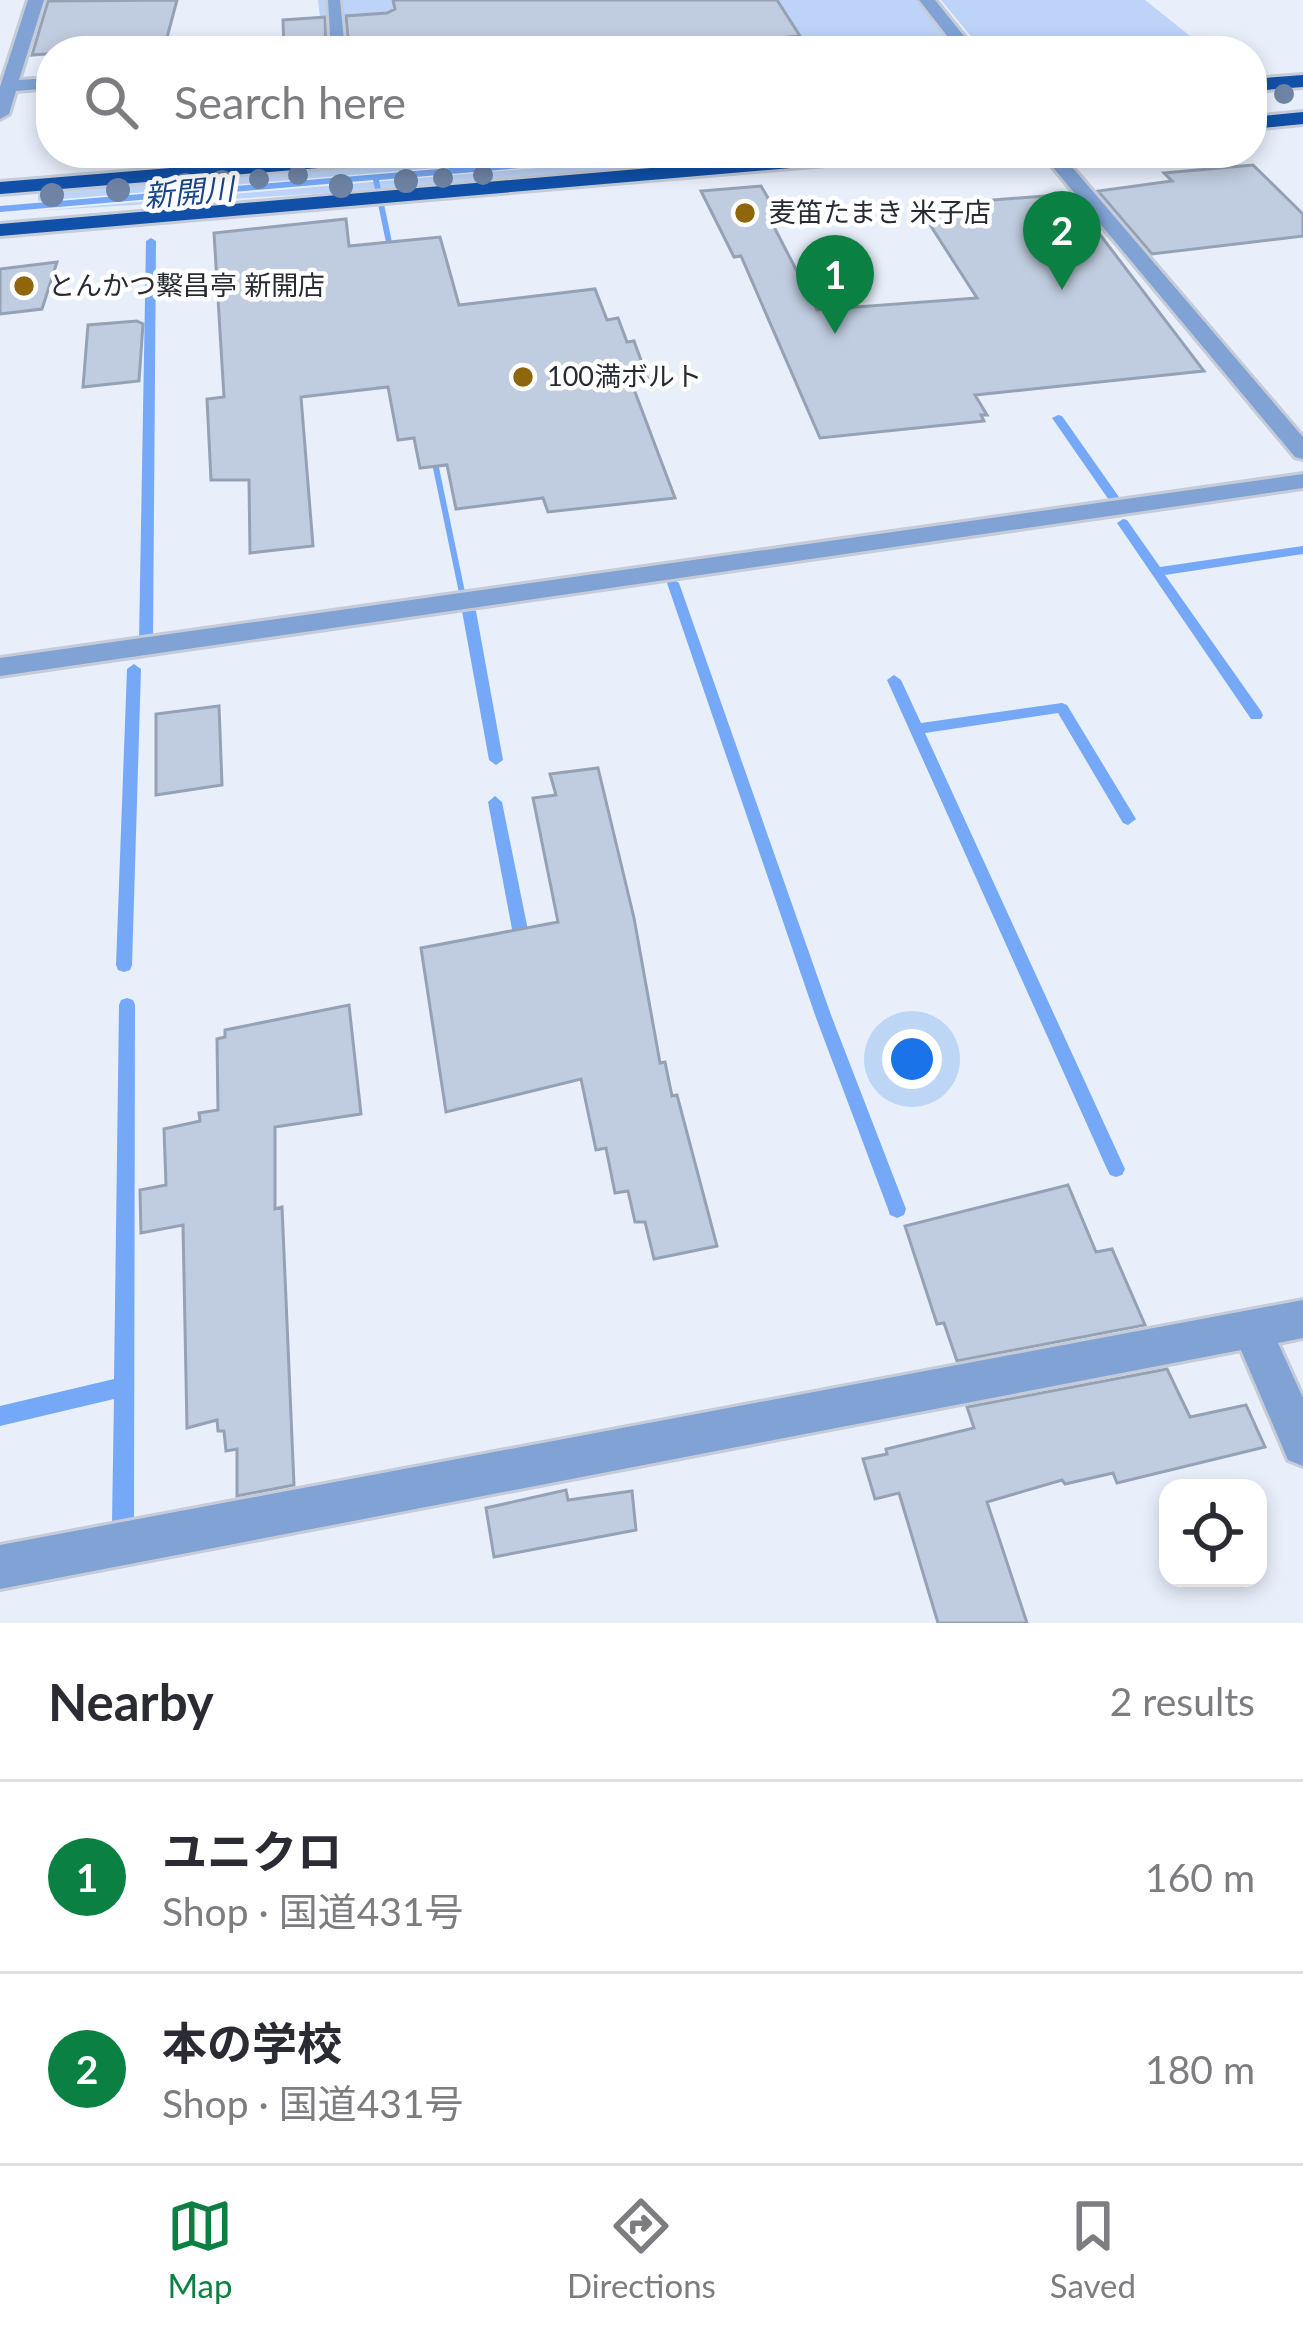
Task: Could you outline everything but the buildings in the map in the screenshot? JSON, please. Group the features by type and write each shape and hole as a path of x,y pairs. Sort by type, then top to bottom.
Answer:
{"highway":[{"path":"1267,84 1303,81"},
{"path":"1267,122 1302,119"},
{"path":"0,188 245,168"},
{"path":"0,230 721,168"}],"street":[{"path":"0,114 35,0"},
{"path":"927,0 956,36"},
{"path":"9,86 36,83"},
{"path":"1063,168 1303,452"},
{"path":"0,668 1303,481"},
{"path":"0,1567 1303,1319"},
{"path":"1252,1329 1303,1445"}],"lane":[{"path":"334,0 337,36"}],"shaded area":[{"path":"318,0 917,0 945,36 322,36"},
{"path":"941,0 1145,0 1190,36 971,36"},
{"path":"339,168 436,168 38,201 38,193"},
{"path":"537,168 620,168 327,193 35,211"}],"water":[{"name":"新開川","path":"450,168 521,168 379,180 465,592 459,593 373,180 0,212 0,206"}],"waterway":[{"path":"146,641 151,241"},
{"path":"1058,418 1115,500"},
{"path":"1123,523 1256,715"},
{"path":"1157,572 1303,550"},
{"path":"673,583 823,1015 897,1209"},
{"path":"469,611 496,760"},
{"path":"124,965 134,669"},
{"path":"894,680 916,729"},
{"path":"916,729 1062,708 1128,819"},
{"path":"916,729 1116,1169"},
{"path":"495,802 523,945"},
{"path":"124,1386 127,1005"},
{"path":"0,1416 124,1386"},
{"path":"123,1521 124,1386"}],"place":[{"name":"麦笛たまき 米子店","path":"745,213"},
{"name":"とんかつ繫昌亭 新開店","path":"24,286"},
{"name":"本の学校","path":"1062,290"},
{"name":"ユニクロ","path":"835,334"},
{"name":"100満ボルト","path":"523,377"}]}
